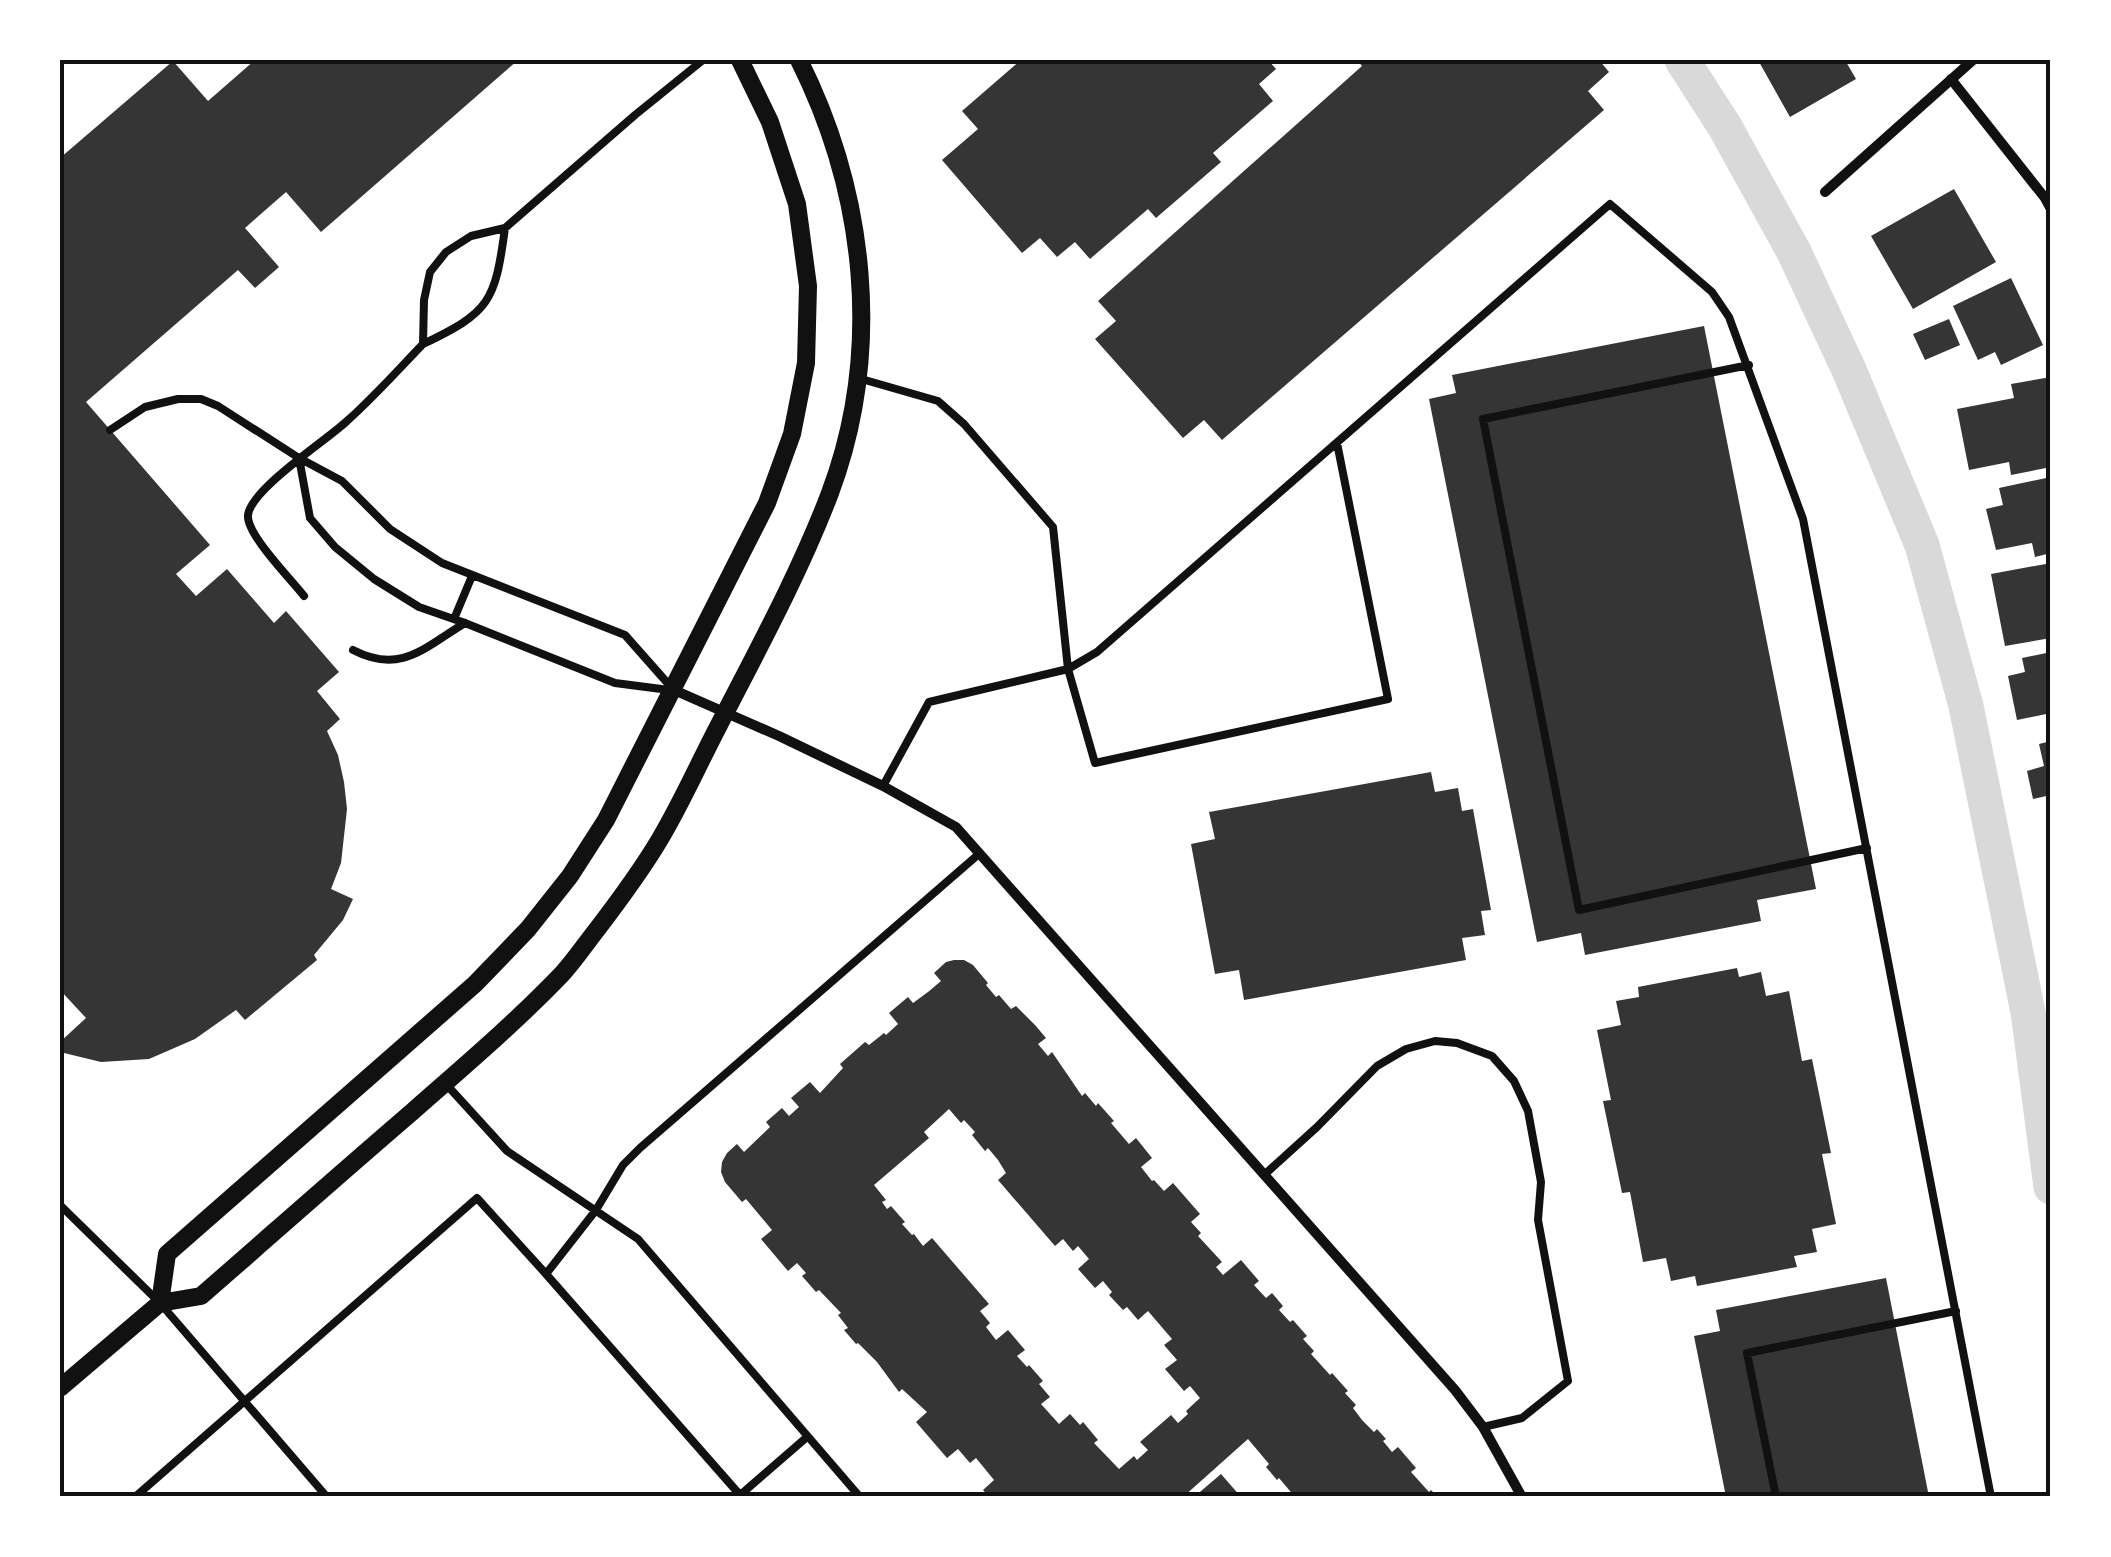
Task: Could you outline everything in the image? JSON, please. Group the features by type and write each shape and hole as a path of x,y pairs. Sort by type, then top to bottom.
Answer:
{"street":[{"path":"160,1303 167,1254 475,984 528,930 570,876 606,820 767,503 792,434 806,363 808,286 798,204 770,122 740,60"},
{"path":"60,1388 160,1303 201,1296 509,1026 565,971 660,839 807,548 848,434 862,324 853,215 838,154 800,60"},
{"path":"1825,192 1973,60"},
{"path":"1951,78 2051,209"},
{"path":"674,690 883,786 956,827 1456,1390 1522,1497"}],"lane":[{"path":"423,344 424,300 430,272 446,252 471,236 505,228 702,60"},
{"path":"883,786 929,702 1068,669 1097,652 1610,204 1712,292 1729,316 1803,519 1991,1497"},
{"path":"304,596 252,532 248,516 253,501 344,424 423,344 461,326 481,309 491,296 505,228"},
{"path":"1749,366 1483,419 1578,910 1867,848"},
{"path":"858,378 938,401 964,424 1052,527 1068,669 1094,763 1388,699 1337,443"},
{"path":"110,430 145,407 178,399 201,399 218,406 342,481 390,529 442,563 625,636 674,690"},
{"path":"300,458 310,518 334,547 374,579 419,607 615,683 674,690"},
{"path":"454,619 472,576"},
{"path":"353,650 366,658 387,662 410,658 465,623"},
{"path":"546,1274 596,1210 622,1165 980,854"},
{"path":"1264,1174 1377,1066 1406,1049 1435,1041 1492,1056 1514,1082 1528,1111 1541,1182 1538,1220 1568,1381 1522,1418 1482,1427"},
{"path":"445,1082 508,1151 638,1239 860,1497"},
{"path":"135,1497 477,1198 739,1496 807,1437"},
{"path":"62,1211 160,1303 327,1497"},
{"path":"1776,1497 1747,1352 1956,1311"},
{"path":"145,1488 153,1497"}],"building":[{"path":"255,60 518,60 321,232 286,192 245,228 279,267 255,288 238,270 86,402 210,545 176,574 196,596 227,569 274,623 286,611 339,672 317,691 340,719 327,731 338,755 347,809 341,863 331,889 353,899 343,920 314,955 317,960 245,1020 236,1010 195,1039 149,1059 101,1062 60,1052 60,1042 86,1018 60,990 60,158 173,61 208,101"},
{"path":"1021,60 1268,60 1276,69 1259,84 1273,101 1213,153 1221,162 1156,218 1148,209 1090,259 1075,242 1057,257 1040,238 1022,253 942,160 978,129 962,111"},
{"path":"1357,60 1599,60 1609,72 1588,91 1604,110 1222,440 1204,420 1183,438 1095,339 1116,321 1098,301 1362,66"},
{"path":"1758,60 1845,60 1856,79 1790,117"},
{"path":"1954,189 1996,262 1913,309 1871,236"},
{"path":"2011,278 2043,345 2001,365 1995,352 1978,360 1953,306"},
{"path":"1949,319 1960,345 1925,360 1913,334"},
{"path":"1704,326 1816,889 1757,900 1761,921 1585,955 1581,933 1537,942 1429,399 1456,393 1452,375"},
{"path":"2051,377 2051,467 2011,475 2009,462 1969,470 1957,409 2014,398 2011,384"},
{"path":"2051,477 2051,553 2035,557 2032,543 1996,550 1986,509 2003,505 1999,488"},
{"path":"2051,563 2051,638 2005,646 1991,574"},
{"path":"2051,652 2051,713 2017,720 2008,676 2025,672 2022,658"},
{"path":"2051,741 2051,795 2033,799 2027,771 2044,766 2039,744"},
{"path":"1431,772 1435,792 1458,788 1462,811 1473,809 1491,910 1481,911 1485,935 1462,938 1466,960 1244,1000 1239,970 1215,974 1191,844 1215,839 1209,812"},
{"path":"964,960 973,965 996,997 999,995 1011,1009 1016,1006 1035,1025 1046,1038 1038,1044 1048,1056 1052,1052 1082,1096 1085,1093 1096,1106 1098,1103 1129,1144 1136,1138 1152,1158 1141,1167 1152,1181 1164,1191 1173,1183 1200,1214 1191,1222 1201,1233 1198,1236 1222,1262 1216,1267 1223,1275 1241,1260 1259,1281 1254,1285 1266,1298 1272,1293 1283,1306 1279,1310 1307,1336 1303,1339 1314,1351 1311,1354 1348,1391 1345,1393 1362,1420 1374,1432 1377,1429 1392,1452 1398,1447 1416,1468 1411,1472 1438,1497 1295,1497 1266,1467 1269,1464 1248,1439 1183,1497 989,1497 983,1490 994,1480 976,1458 970,1463 958,1449 947,1458 916,1422 927,1412 902,1389 899,1392 877,1362 856,1344 844,1330 848,1328 838,1315 841,1313 819,1290 816,1292 797,1263 788,1271 761,1239 772,1230 746,1199 742,1202 721,1172 727,1153 737,1144 744,1152 770,1127 766,1122 782,1108 789,1116 799,1107 791,1098 810,1082 820,1093 843,1068 840,1064 865,1042 869,1045 898,1024 889,1013 908,997 913,1003 941,981 934,973 946,962","holes":["949,1109 961,1123 964,1120 985,1151 988,1148 998,1160 1006,1173 998,1180 1055,1246 1063,1239 1073,1251 1078,1246 1089,1259 1078,1269 1095,1288 1103,1281 1112,1292 1109,1295 1138,1320 1148,1311 1172,1339 1164,1345 1177,1360 1165,1369 1184,1391 1190,1386 1200,1398 1178,1423 1171,1415 1140,1442 1148,1450 1119,1469 1094,1443 1098,1440 1083,1422 1080,1425 1070,1414 1059,1424 1041,1404 1050,1397 1039,1384 1043,1381 1017,1356 1025,1350 1008,1330 996,1340 980,1311 989,1304 932,1238 923,1246 912,1235 891,1206 887,1209 882,1202 886,1200 874,1185 929,1138 924,1132"]},
{"path":"1737,968 1739,977 1761,972 1766,996 1789,991 1802,1061 1812,1059 1831,1153 1822,1154 1836,1224 1812,1229 1817,1252 1794,1256 1797,1267 1697,1286 1695,1276 1671,1281 1666,1258 1643,1262 1630,1192 1622,1193 1603,1101 1611,1100 1597,1030 1621,1025 1616,1001 1639,997 1638,987"},
{"path":"1886,1278 1929,1497 1726,1497 1694,1336 1720,1331 1716,1310"},
{"path":"1221,1474 1241,1497 1194,1497"}],"waterway":[{"path":"1682,60 1725,127 1794,252 1849,370 1922,545 1966,706 2028,1012 2051,1187"}]}
